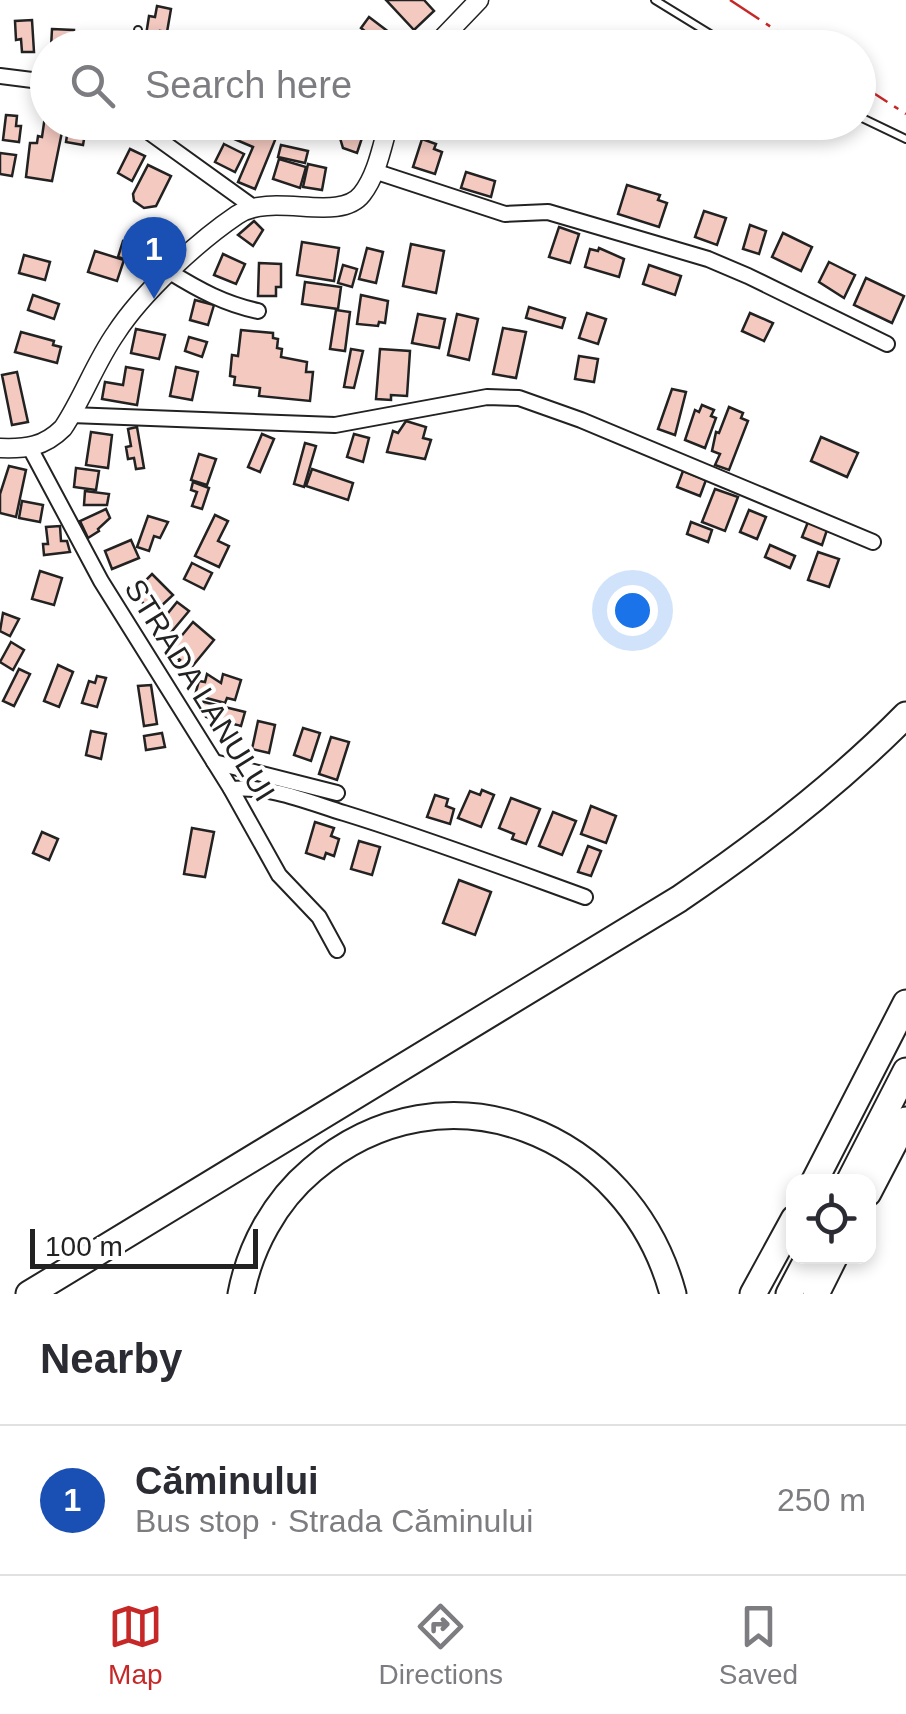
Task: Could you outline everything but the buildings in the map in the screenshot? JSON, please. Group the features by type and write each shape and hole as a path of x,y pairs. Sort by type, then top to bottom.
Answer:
{"highway":[{"path":"29,1294 679,900 831,786 906,714"},
{"path":"818,1174 906,1003"},
{"path":"853,1174 906,1071"},
{"path":"241,1294 253,1252 267,1225 308,1173 348,1144 405,1121 458,1116 524,1128 581,1156 615,1185 648,1229 673,1294"},
{"path":"876,1178 906,1120"},
{"path":"886,1160 906,1132"},
{"path":"752,1294 786,1234"},
{"path":"789,1294 805,1264"},
{"path":"816,1294 831,1264"}],"street":[{"path":"450,30 479,0"},
{"path":"0,76 30,80"},
{"path":"161,140 253,206"},
{"path":"0,448 30,448 54,437 71,416 115,334 144,298 235,216 253,206 346,206 361,195 383,140"},
{"path":"374,171 505,214 548,212 708,259 887,344"},
{"path":"170,272 206,294 258,311"},
{"path":"71,416 336,424 504,396 534,402 581,420 873,542"},
{"name":"STRADA LANULUI","path":"30,448 101,581 231,789 279,875 319,918 337,950"},
{"path":"214,762 337,793"},
{"path":"231,789 265,790 320,805 436,842 585,897"}],"lane":[{"path":"655,0 704,30"},
{"path":"876,125 906,140"}],"power":[{"path":"730,0 776,30"},
{"path":"876,95 906,114"}],"place":[{"name":"Căminului","path":"154,299"}]}
